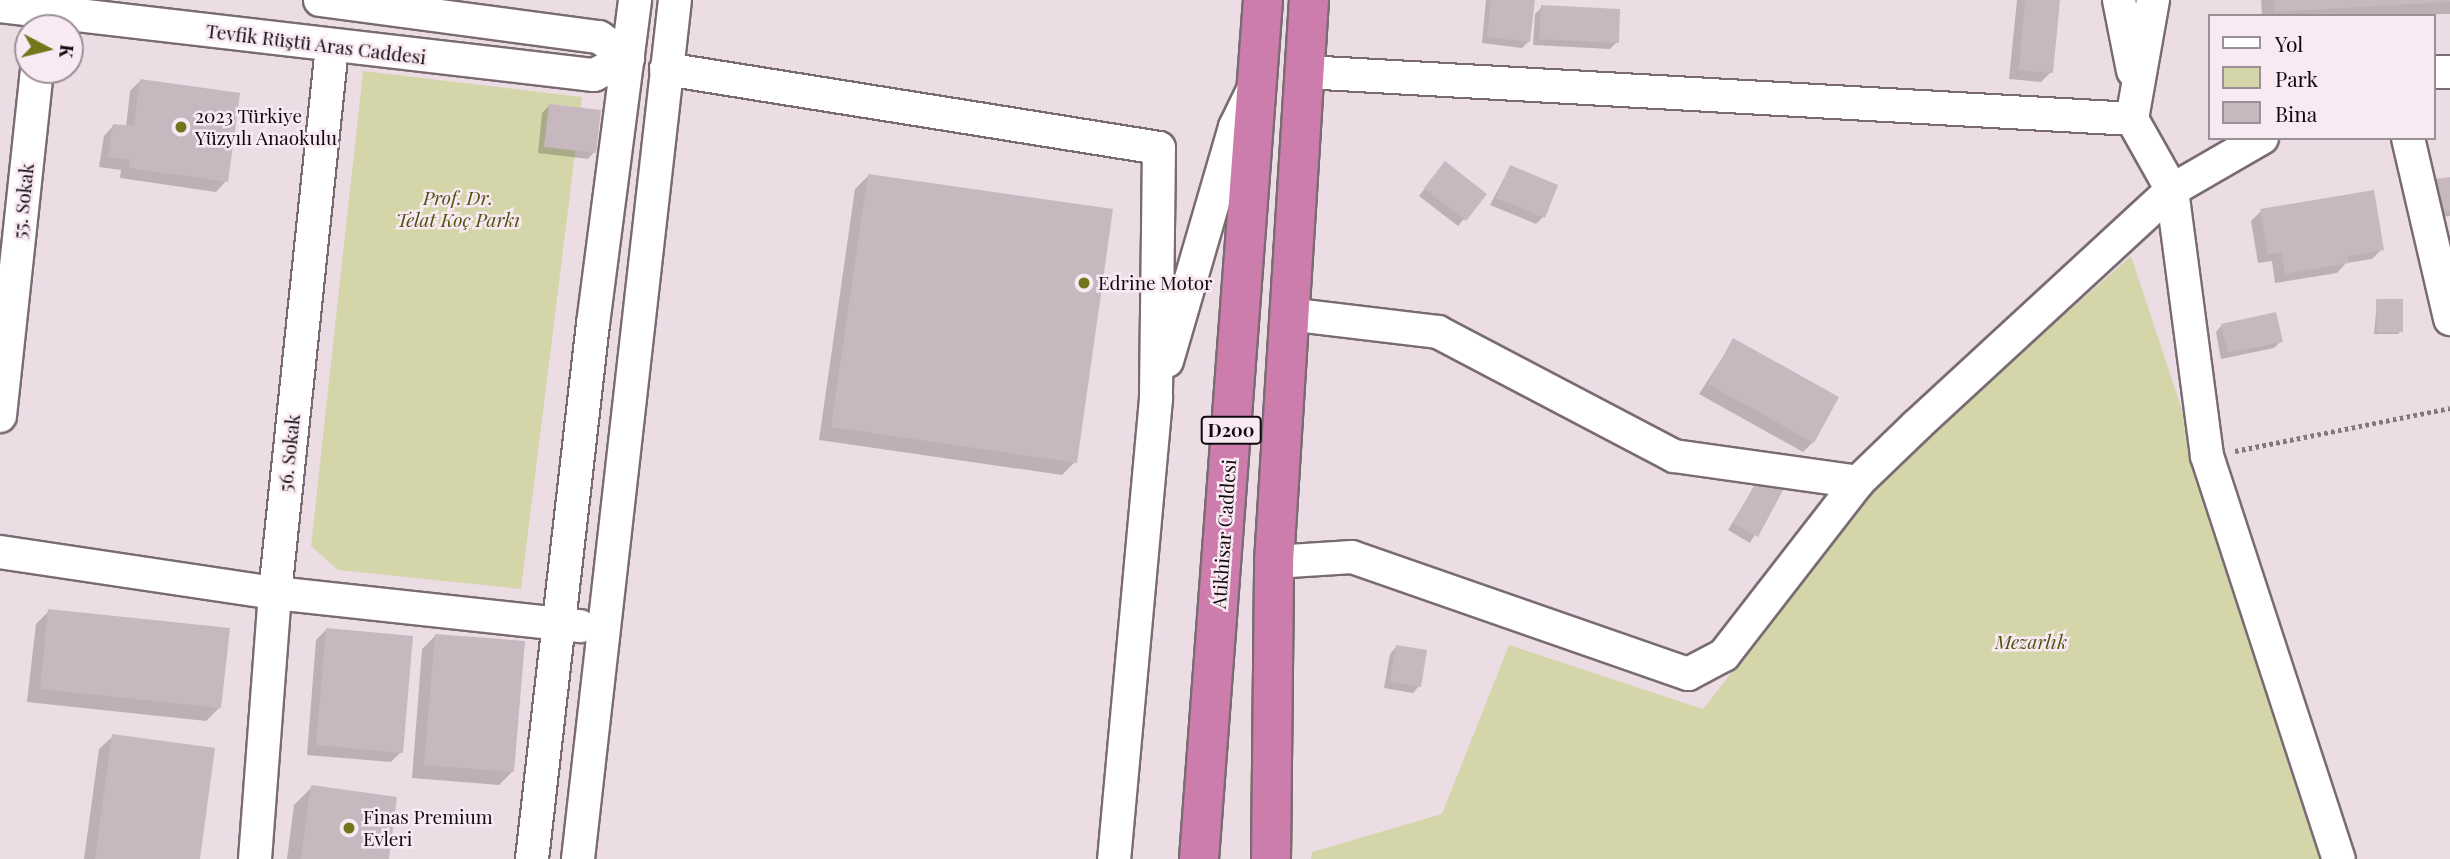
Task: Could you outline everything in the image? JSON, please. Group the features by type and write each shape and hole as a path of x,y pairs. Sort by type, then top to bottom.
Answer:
{"highway":[{"name":"Atikhisar Caddesi","path":"1199,859 1263,0"},
{"name":"D200","path":"1271,859 1274,562 1309,0"}],"street":[{"path":"320,0 599,37 628,58"},
{"path":"532,859 635,0"},
{"path":"578,859 602,627 675,0"},
{"path":"2119,0 2135,82"},
{"path":"2153,0 2135,82 2132,119 2172,190 2207,456 2339,859"},
{"name":"Tevfik Rüştü Aras Caddesi","path":"0,6 332,47 594,75 628,58"},
{"name":"56. Sokak","path":"255,859 275,593 332,47"},
{"path":"666,69 1160,148 1156,399 1114,859"},
{"path":"1305,72 2132,119"},
{"path":"1156,399 1235,127 1258,81"},
{"name":"55. Sokak","path":"0,416 36,84"},
{"path":"1274,562 1352,557 1688,674 1724,655 1858,482 2172,190 2259,140"},
{"path":"2408,140 2450,319"},
{"path":"1288,314 1438,332 1674,456 1858,482"},
{"path":"0,552 275,593 602,627"}],"path":[{"path":"2207,456 2450,408"}],"green space":[{"name":"Prof. Dr. Telat Koç Parkı","path":"363,71 582,97 521,589 338,570 311,546"},
{"name":"Mezarlık","path":"2131,256 2331,859 1311,859 1312,852 1442,814 1509,645 1703,709 1899,460"}],"building":[{"path":"1491,0 1535,0 1530,42 1487,37"},
{"path":"2025,0 2060,0 2053,73 2019,70"},
{"path":"2274,0 2450,0 2450,2 2275,12"},
{"path":"1541,5 1620,9 1619,43 1539,39"},
{"path":"140,79 240,93 228,182 129,168 130,160 108,157 113,124 134,126"},
{"path":"549,104 601,110 596,153 544,147"},
{"path":"1445,161 1487,194 1466,221 1424,188"},
{"path":"1510,165 1558,185 1545,218 1496,198"},
{"path":"868,174 1113,209 1077,463 831,427"},
{"path":"2450,177 2450,211 2430,213 2427,180"},
{"path":"2374,190 2384,250 2347,256 2349,263 2285,274 2281,252 2268,254 2260,209"},
{"path":"2376,299 2403,299 2403,332 2377,332"},
{"path":"2276,312 2283,342 2228,353 2221,324"},
{"path":"1733,338 1839,397 1814,443 1708,384"},
{"path":"1759,477 1783,490 1758,537 1733,523"},
{"path":"48,609 230,628 221,708 40,689"},
{"path":"326,628 413,636 403,753 316,745"},
{"path":"435,634 525,641 514,772 424,765"},
{"path":"1396,645 1427,650 1421,687 1390,682"},
{"path":"112,734 215,748 200,859 95,859"},
{"name":"Finas Premium Evleri","path":"311,785 397,797 389,859 301,859"}],"place":[{"name":"2023 Türkiye Yüzyılı Anaokulu","path":"181,127"},
{"name":"Edrine Motor","path":"1084,283"},
{"name":"Finas Premium Evleri","path":"349,828"}]}
